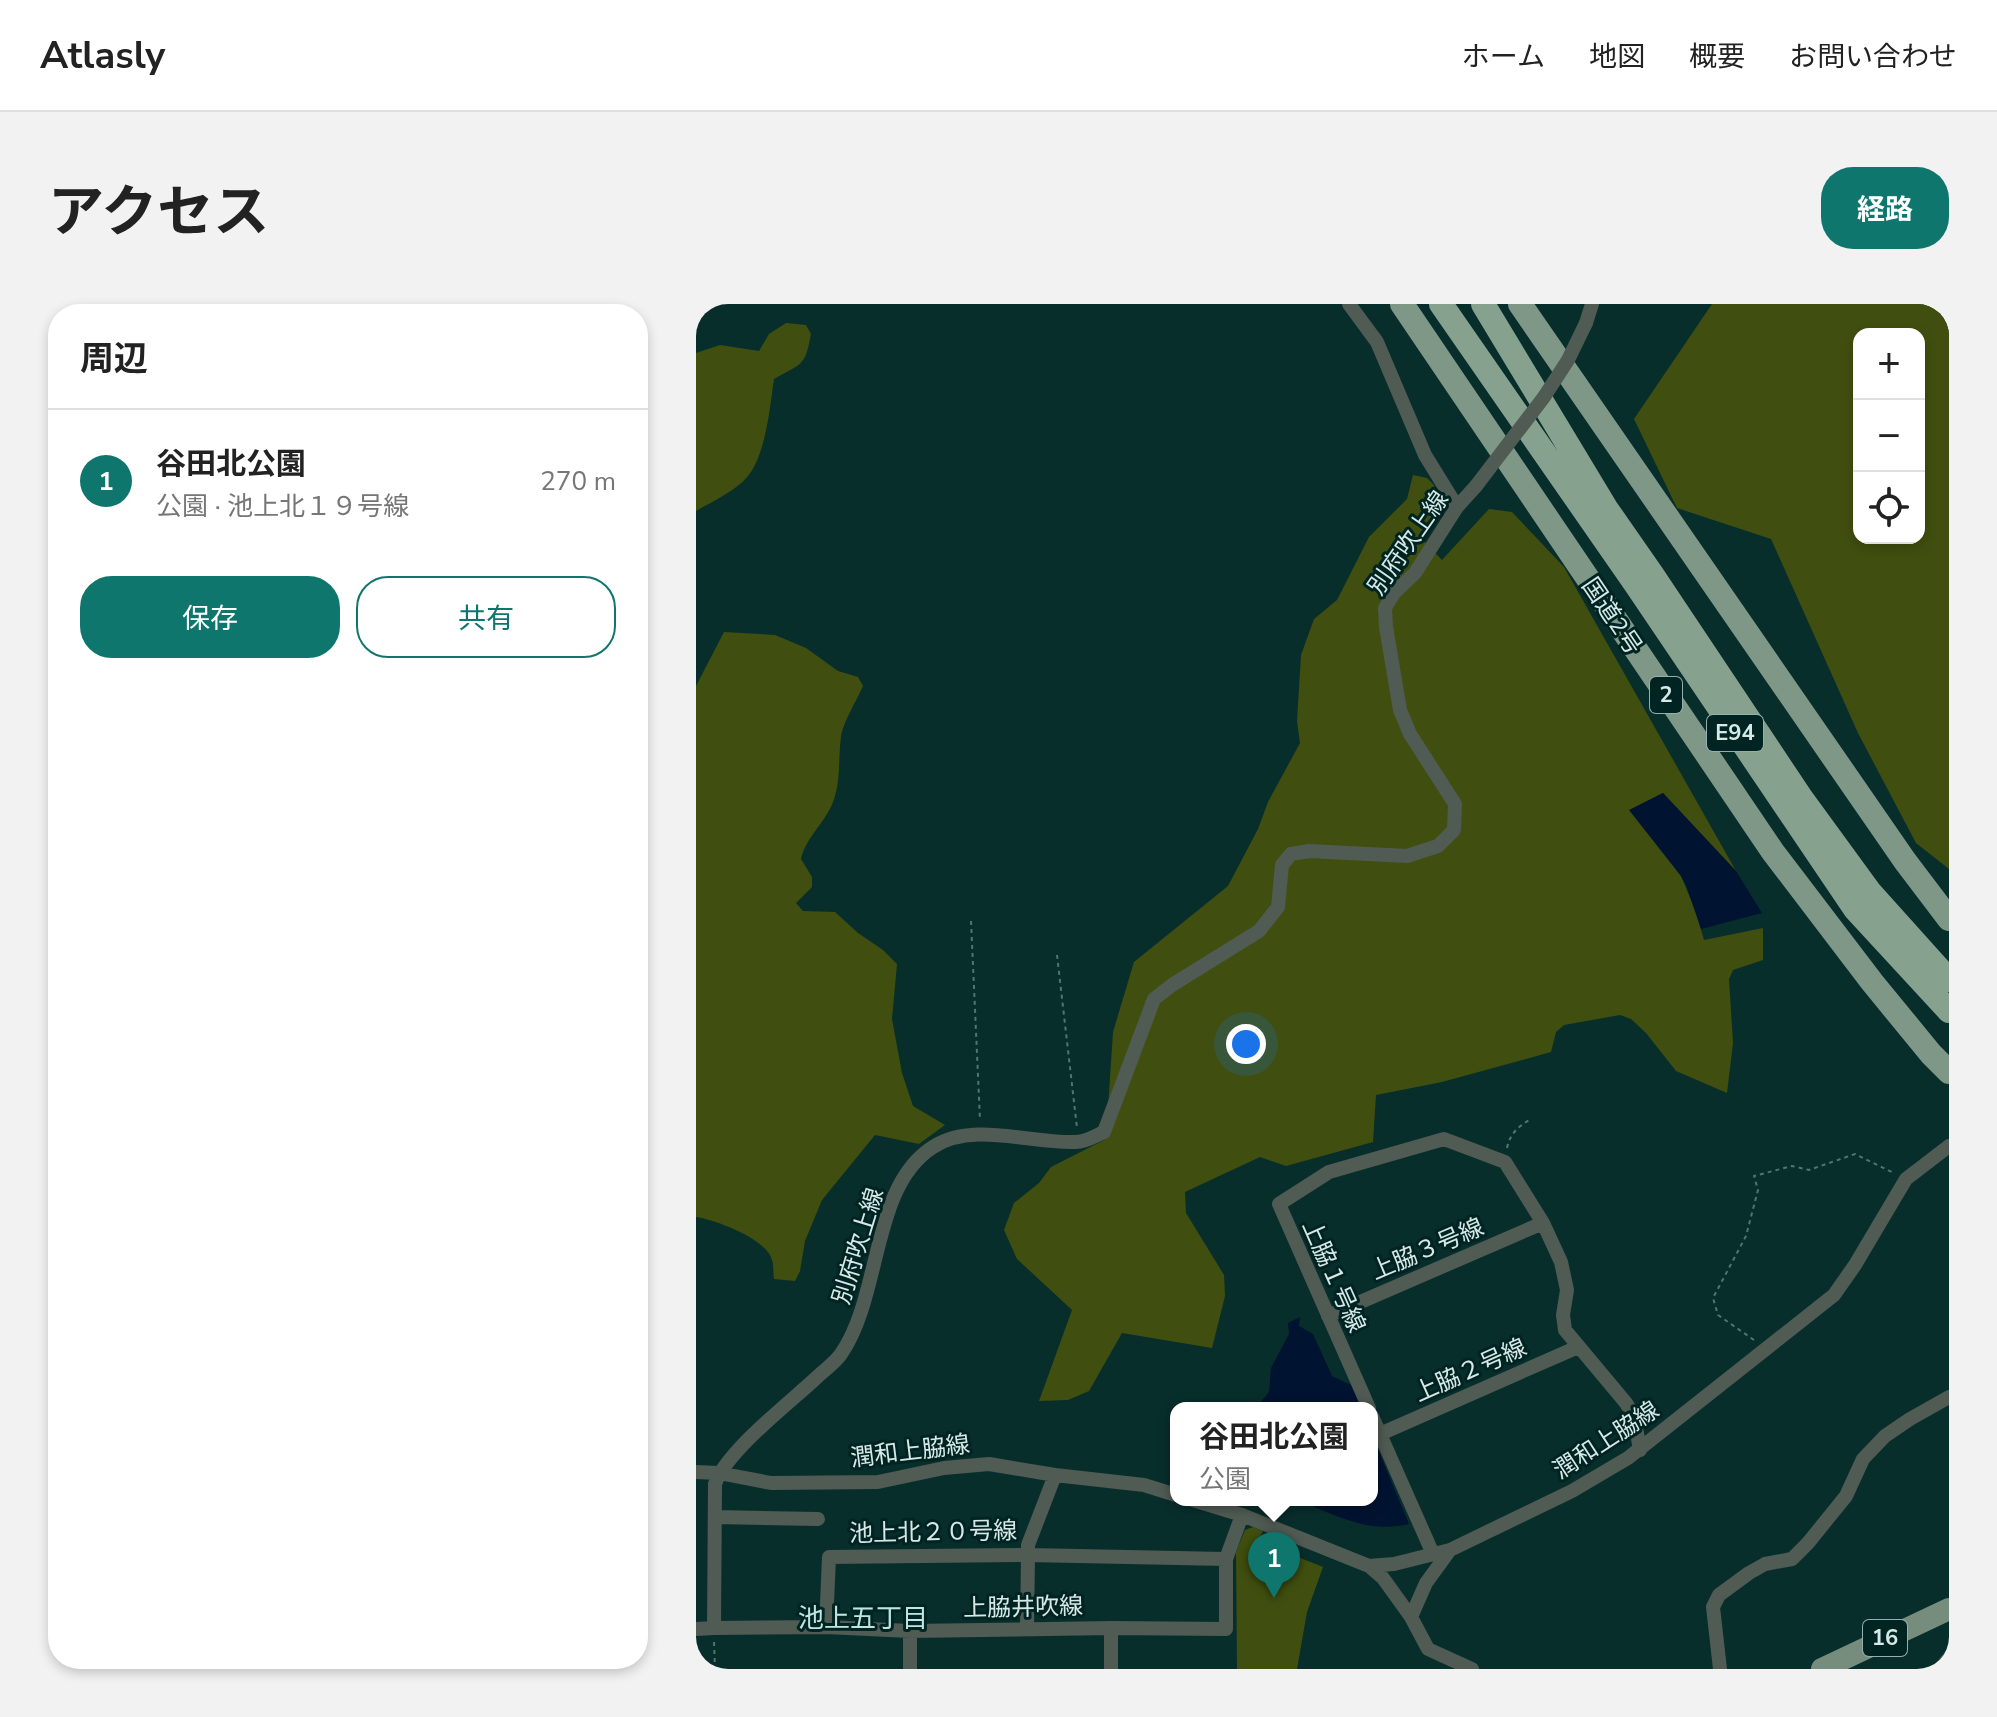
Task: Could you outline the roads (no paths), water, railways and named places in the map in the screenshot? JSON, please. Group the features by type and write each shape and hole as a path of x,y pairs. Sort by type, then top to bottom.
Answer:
{"highway":[{"name":"国道2号","path":"1402,304 1773,852 1872,982 1949,1072"},
{"name":"E94","path":"1441,304 1855,909 1949,1011"},
{"name":"E94","path":"1483,304 1606,508 1800,796 1870,892 1949,980"},
{"path":"1520,304 1896,849 1949,919"}],"main road":[{"name":"16","path":"1822,1669 1949,1609"}],"street":[{"path":"1349,304 1377,342 1425,455 1457,507"},
{"name":"別府吹上線","path":"719,1473 742,1446 841,1355 861,1316 893,1197 912,1163 934,1146 959,1135 1078,1143 1104,1132 1154,999 1259,931 1278,907 1282,865 1291,854 1309,851 1407,856 1438,846 1454,830 1455,804 1410,734 1400,710 1385,608 1394,593 1415,573 1457,507 1544,397 1568,360 1592,304"},
{"name":"上脇１号線","path":"1366,1402 1279,1204 1329,1172 1444,1139 1505,1162 1543,1223"},
{"name":"潤和上脇線","path":"1213,1506 1369,1566 1394,1564 1450,1550 1572,1491 1640,1450 1834,1295 1906,1179 1949,1146"},
{"path":"1543,1223 1561,1262 1567,1290 1563,1315 1565,1330 1626,1403 1634,1416 1640,1450"},
{"name":"上脇３号線","path":"1328,1316 1543,1223"},
{"name":"上脇２号線","path":"1380,1434 1578,1347"},
{"path":"1720,1669 1713,1607 1719,1595 1765,1564 1792,1559 1846,1496 1863,1459 1885,1436 1949,1397"},
{"path":"1378,1430 1433,1554"},
{"name":"潤和上脇線","path":"696,1472 771,1483 878,1482 944,1468 989,1464 1144,1485 1170,1493"},
{"path":"714,1628 715,1484 719,1473"},
{"name":"池上北２０号線","path":"826,1627 829,1557 1028,1555 1028,1545 1055,1475"},
{"path":"1111,1628 1226,1629 1226,1559 1242,1515"},
{"path":"715,1517 818,1519"},
{"path":"1411,1617 1426,1583 1450,1550"},
{"path":"1027,1628 1028,1555 1226,1559"},
{"path":"1369,1566 1383,1578 1411,1617 1428,1649 1472,1669"},
{"name":"上脇井吹線","path":"696,1629 826,1627 910,1631 1111,1628 1111,1669"},
{"path":"910,1631 910,1669"},
{"path":"1940,1669 1949,1658"}],"water":[{"path":"1663,793 1736,871 1762,913 1701,929 1681,876 1629,810"},
{"path":"1300,1317 1299,1326 1313,1334 1332,1376 1351,1385 1358,1402 1261,1402 1269,1392 1271,1368 1289,1334 1288,1323"},
{"path":"1378,1449 1409,1524 1379,1527 1312,1506 1378,1506"}],"place":[{"name":"谷田北公園","path":"1274,1598"}],"district":[{"name":"池上五丁目","path":"863,1618"}]}
